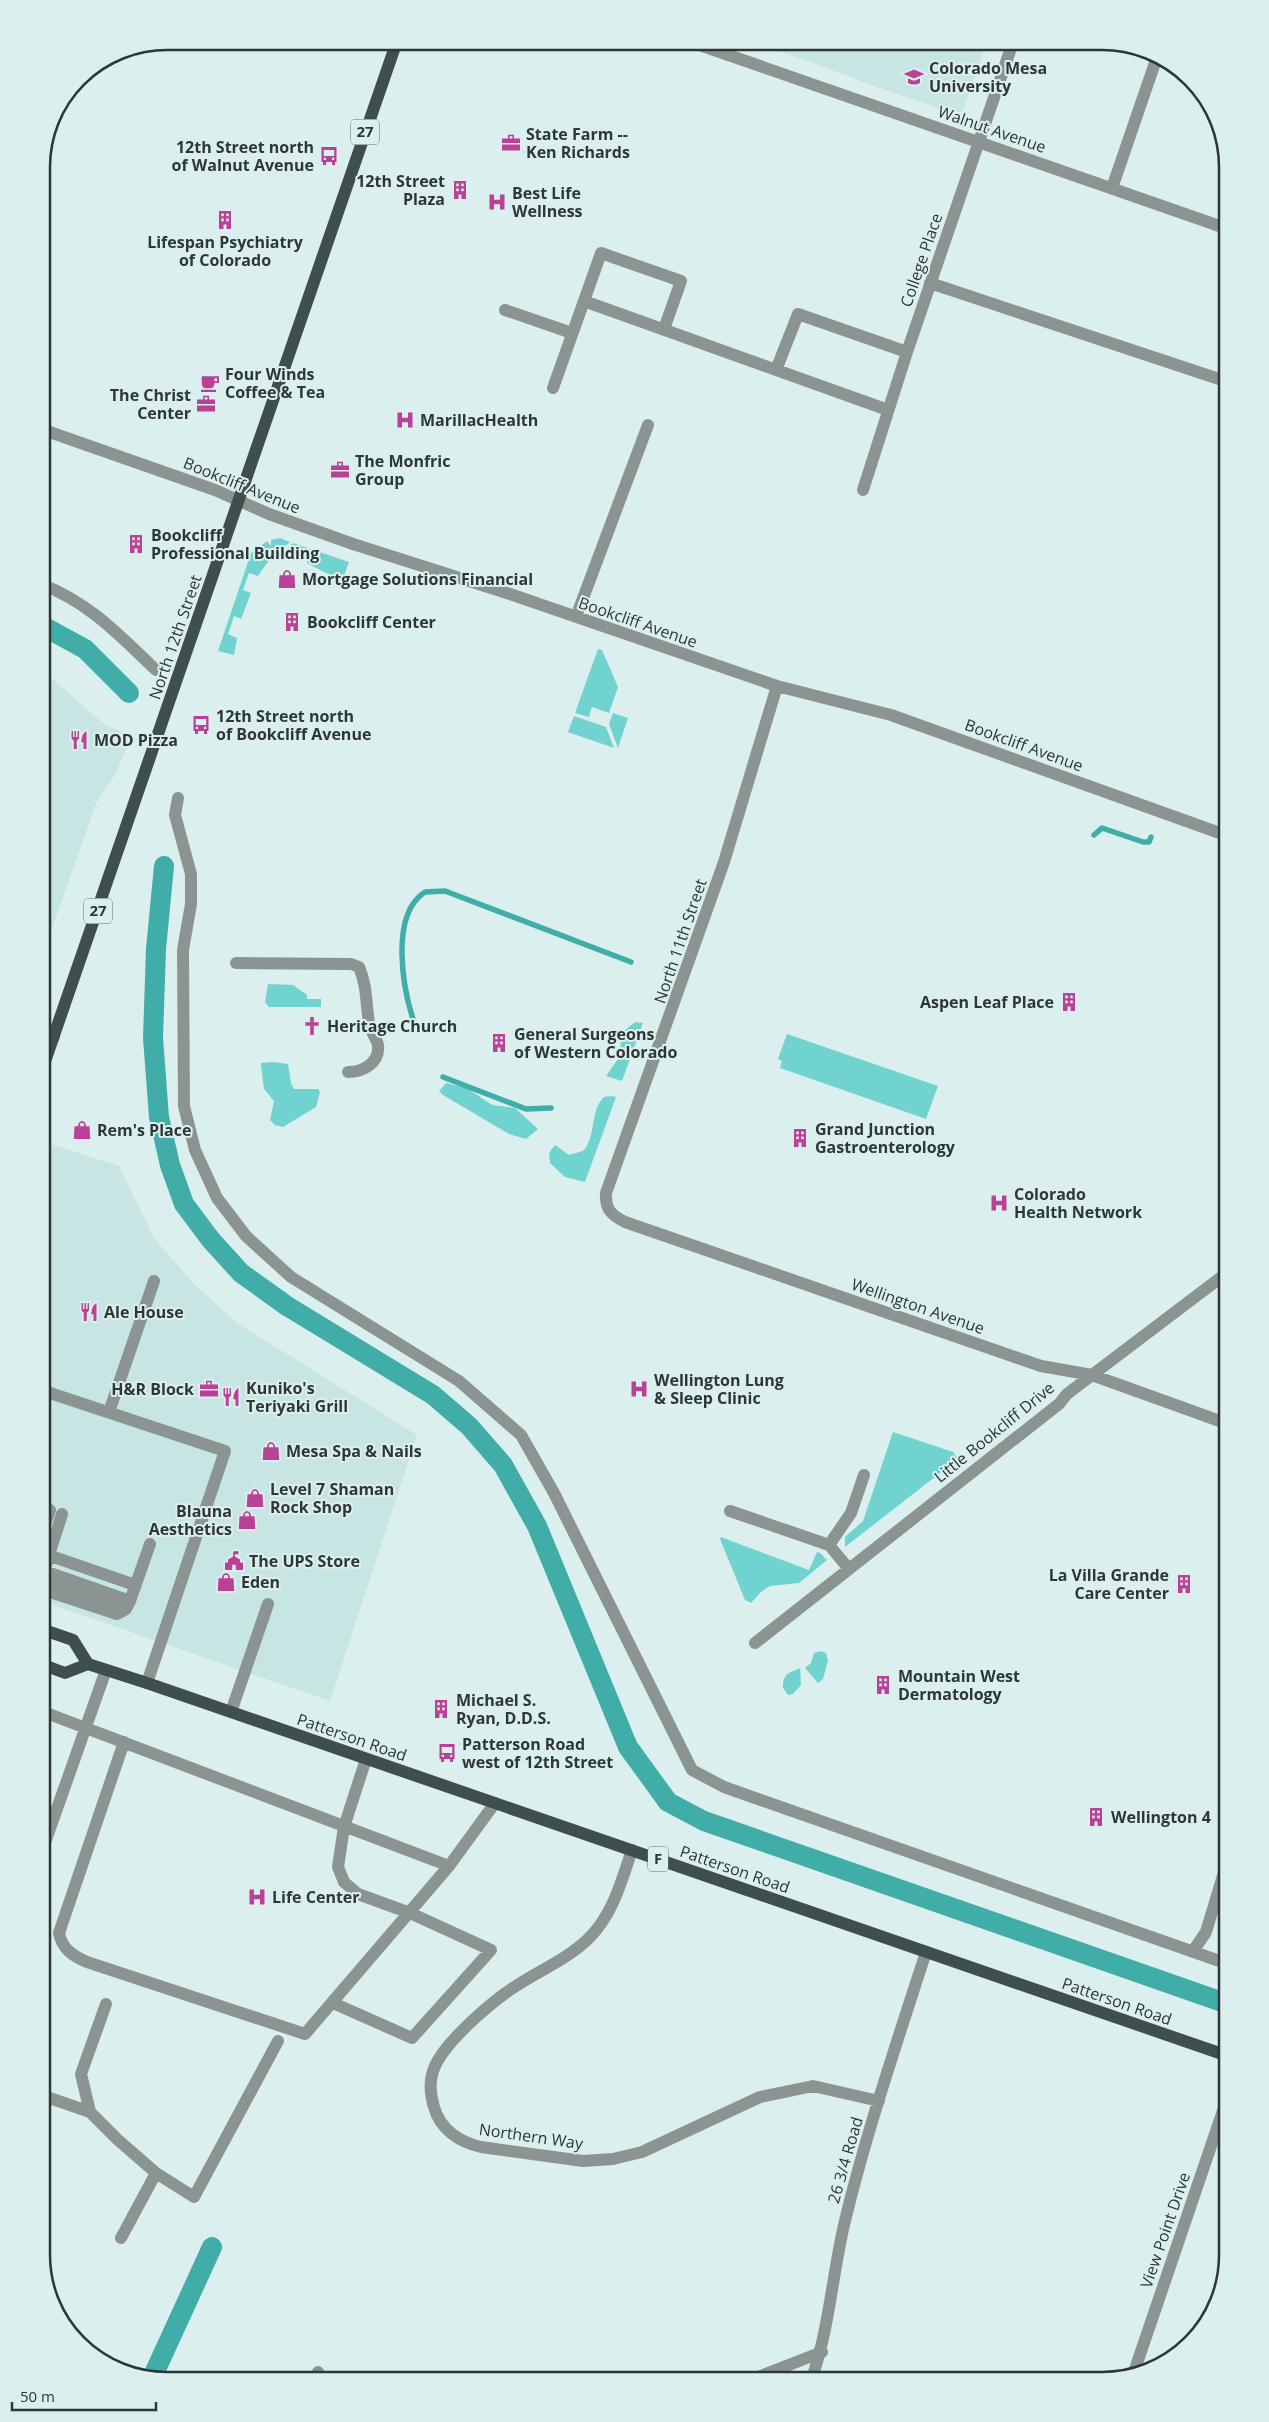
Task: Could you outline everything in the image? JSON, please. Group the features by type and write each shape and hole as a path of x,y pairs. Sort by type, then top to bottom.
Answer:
{"main road":[{"name":"North 12th Street","path":"50,1048 394,50"},
{"path":"50,1632 73,1640 88,1664 66,1673 50,1667"},
{"name":"Patterson Road","path":"88,1664 1219,2053"}],"street":[{"name":"Walnut Avenue","path":"714,50 1219,225"},
{"name":"College Place","path":"863,490 907,352 1009,50"},
{"path":"1112,188 1155,63"},
{"path":"553,388 601,253 681,281 664,329"},
{"path":"930,283 1219,379"},
{"path":"584,301 888,410"},
{"path":"505,310 572,333"},
{"path":"776,370 798,314 907,352"},
{"path":"576,617 648,425"},
{"name":"Bookcliff Avenue","path":"50,432 215,490 269,514 353,544 576,617 777,686 891,715 1219,833"},
{"path":"50,587 67,594 94,613 156,670"},
{"name":"North 11th Street","path":"605,1204 606,1193 724,862 777,686"},
{"path":"178,798 175,815 191,874 191,904 183,950 184,1106 194,1150 217,1198 246,1236 291,1277 460,1381 522,1435 554,1492 692,1770 724,1787 1219,1961"},
{"path":"236,962 351,964 359,967 366,985 369,1026 378,1045 376,1057 367,1067 358,1072 348,1072"},
{"path":"50,1036 54,1037"},
{"name":"Wellington Avenue","path":"605,1204 612,1215 625,1222 1041,1366 1092,1376 1219,1421"},
{"name":"Little Bookcliff Drive","path":"755,1643 1059,1404 1067,1394 1219,1279"},
{"path":"109,1412 154,1281"},
{"path":"50,1393 225,1451 147,1683"},
{"path":"829,1545 851,1513 864,1475"},
{"path":"730,1511 829,1545 849,1568"},
{"path":"50,1522 56,1512 50,1543"},
{"path":"50,1593 117,1614 131,1597 150,1544"},
{"path":"50,1560 131,1597"},
{"path":"50,1582 131,1597"},
{"path":"231,1712 268,1604"},
{"path":"50,1827 84,1727 106,1670"},
{"path":"50,1714 344,1828 449,1866"},
{"path":"124,1742 58,1933 60,1942 71,1955 87,1962 305,2034 449,1866 495,1803"},
{"path":"333,2003 412,2038 491,1950 410,1913 358,1894 344,1882 338,1867 344,1828 366,1759"},
{"name":"Northern Way","path":"632,1850 609,1913 589,1938 573,1952 515,1987 472,2022 439,2057 431,2078 431,2095 435,2111 449,2131 469,2144 480,2147 583,2161 598,2161 642,2152 760,2097 813,2086 879,2101"},
{"path":"1194,1952 1206,1932 1219,1887"},
{"name":"26 3/4 Road","path":"814,2372 822,2352 844,2225 879,2101 926,1952"},
{"path":"90,2112 80,2074 106,2004"},
{"path":"50,2098 90,2112 117,2139 156,2173 194,2197 278,2040"},
{"name":"View Point Drive","path":"1135,2367 1219,2122"},
{"path":"120,2238 156,2173"},
{"path":"771,2372 822,2352"}],"shaded area":[{"name":"Colorado Mesa University","path":"773,50 984,50 963,110 956,114 868,84 806,60"},
{"path":"280,538 290,542 267,563 258,576 249,573 243,590 251,593 241,619 234,616 228,634 237,638 234,655 218,651 251,553 267,541 271,546 271,540"},
{"path":"293,543 349,562 343,579 307,563 308,558 297,555 295,561 281,555"},
{"path":"598,649 602,650 618,687 609,713 592,707 589,717 575,713"},
{"path":"50,677 106,726 132,735 115,775 97,801 50,934"},
{"path":"613,713 628,718 618,748 609,724"},
{"path":"574,716 606,727 614,748 568,732"},
{"path":"268,984 293,985 307,995 307,999 321,999 321,1007 269,1007 265,1002"},
{"path":"635,1022 643,1023 622,1081 606,1076 618,1059 623,1032"},
{"path":"787,1034 938,1086 926,1119 780,1068 782,1061 778,1059"},
{"path":"261,1063 288,1064 291,1083 294,1089 318,1089 320,1092 316,1107 283,1127 275,1125 270,1120 274,1101 264,1089"},
{"path":"446,1083 467,1088 492,1105 515,1108 538,1129 526,1139 509,1134 443,1095 439,1091"},
{"path":"604,1097 616,1097 585,1182 565,1177 550,1163 549,1153 555,1145 569,1155 583,1151 590,1139 599,1103"},
{"path":"50,1144 119,1166 154,1238 193,1283 237,1323 417,1435 330,1701 50,1604"},
{"path":"893,1432 953,1452 958,1459 845,1547 845,1537 863,1521"},
{"path":"721,1537 809,1570 817,1552 827,1560 799,1583 770,1586 761,1592 751,1603 745,1600 720,1539"},
{"path":"821,1651 826,1653 828,1661 823,1679 818,1683 805,1668 811,1663 814,1653"},
{"path":"800,1668 801,1685 793,1694 788,1695 783,1688 785,1676"}],"waterway":[{"path":"50,630 85,649 129,693"},
{"path":"1094,835 1102,828 1143,842 1149,842 1151,837"},
{"path":"164,866 156,949 153,1038 159,1117 170,1165 184,1204 211,1240 241,1273 287,1306 433,1395 469,1426 503,1465 537,1526 628,1747 668,1802 704,1821 1219,2001"},
{"path":"415,1025 403,974 403,935 407,918 414,903 425,892 445,891 631,962"},
{"path":"443,1077 526,1109 551,1108"},
{"path":"155,2371 212,2247"}],"place":[{"name":"Colorado Mesa University","path":"914,77"},
{"name":"State Farm -- Ken Richards","path":"511,143"},
{"name":"12th Street north of Walnut Avenue","path":"329,156"},
{"name":"12th Street Plaza","path":"460,190"},
{"name":"Best Life Wellness","path":"497,202"},
{"name":"Lifespan Psychiatry of Colorado","path":"225,220"},
{"name":"Four Winds Coffee & Tea","path":"210,383"},
{"name":"The Christ Center","path":"206,404"},
{"name":"MarillacHealth","path":"405,420"},
{"name":"The Monfric Group","path":"340,470"},
{"name":"Bookcliff Professional Building","path":"136,544"},
{"name":"Mortgage Solutions Financial","path":"287,579"},
{"name":"Bookcliff Center","path":"292,622"},
{"name":"12th Street north of Bookcliff Avenue","path":"201,725"},
{"name":"MOD Pizza","path":"79,740"},
{"name":"Aspen Leaf Place","path":"1069,1002"},
{"name":"Heritage Church","path":"312,1026"},
{"name":"General Surgeons of Western Colorado","path":"499,1043"},
{"name":"Rem's Place","path":"82,1130"},
{"name":"Grand Junction Gastroenterology","path":"800,1138"},
{"name":"Colorado Health Network","path":"999,1203"},
{"name":"Ale House","path":"89,1312"},
{"name":"H&R Block","path":"209,1389"},
{"name":"Wellington Lung & Sleep Clinic","path":"639,1389"},
{"name":"Kuniko's Teriyaki Grill","path":"231,1397"},
{"name":"Mesa Spa & Nails","path":"271,1451"},
{"name":"Level 7 Shaman Rock Shop","path":"255,1498"},
{"name":"Blauna Aesthetics","path":"247,1520"},
{"name":"The UPS Store","path":"234,1561"},
{"name":"Eden","path":"226,1582"},
{"name":"La Villa Grande Care Center","path":"1184,1584"},
{"name":"Mountain West Dermatology","path":"883,1685"},
{"name":"Michael S. Ryan, D.D.S.","path":"441,1709"},
{"name":"Patterson Road west of 12th Street","path":"447,1753"},
{"name":"Wellington 4","path":"1096,1817"},
{"name":"Life Center","path":"257,1897"}]}
